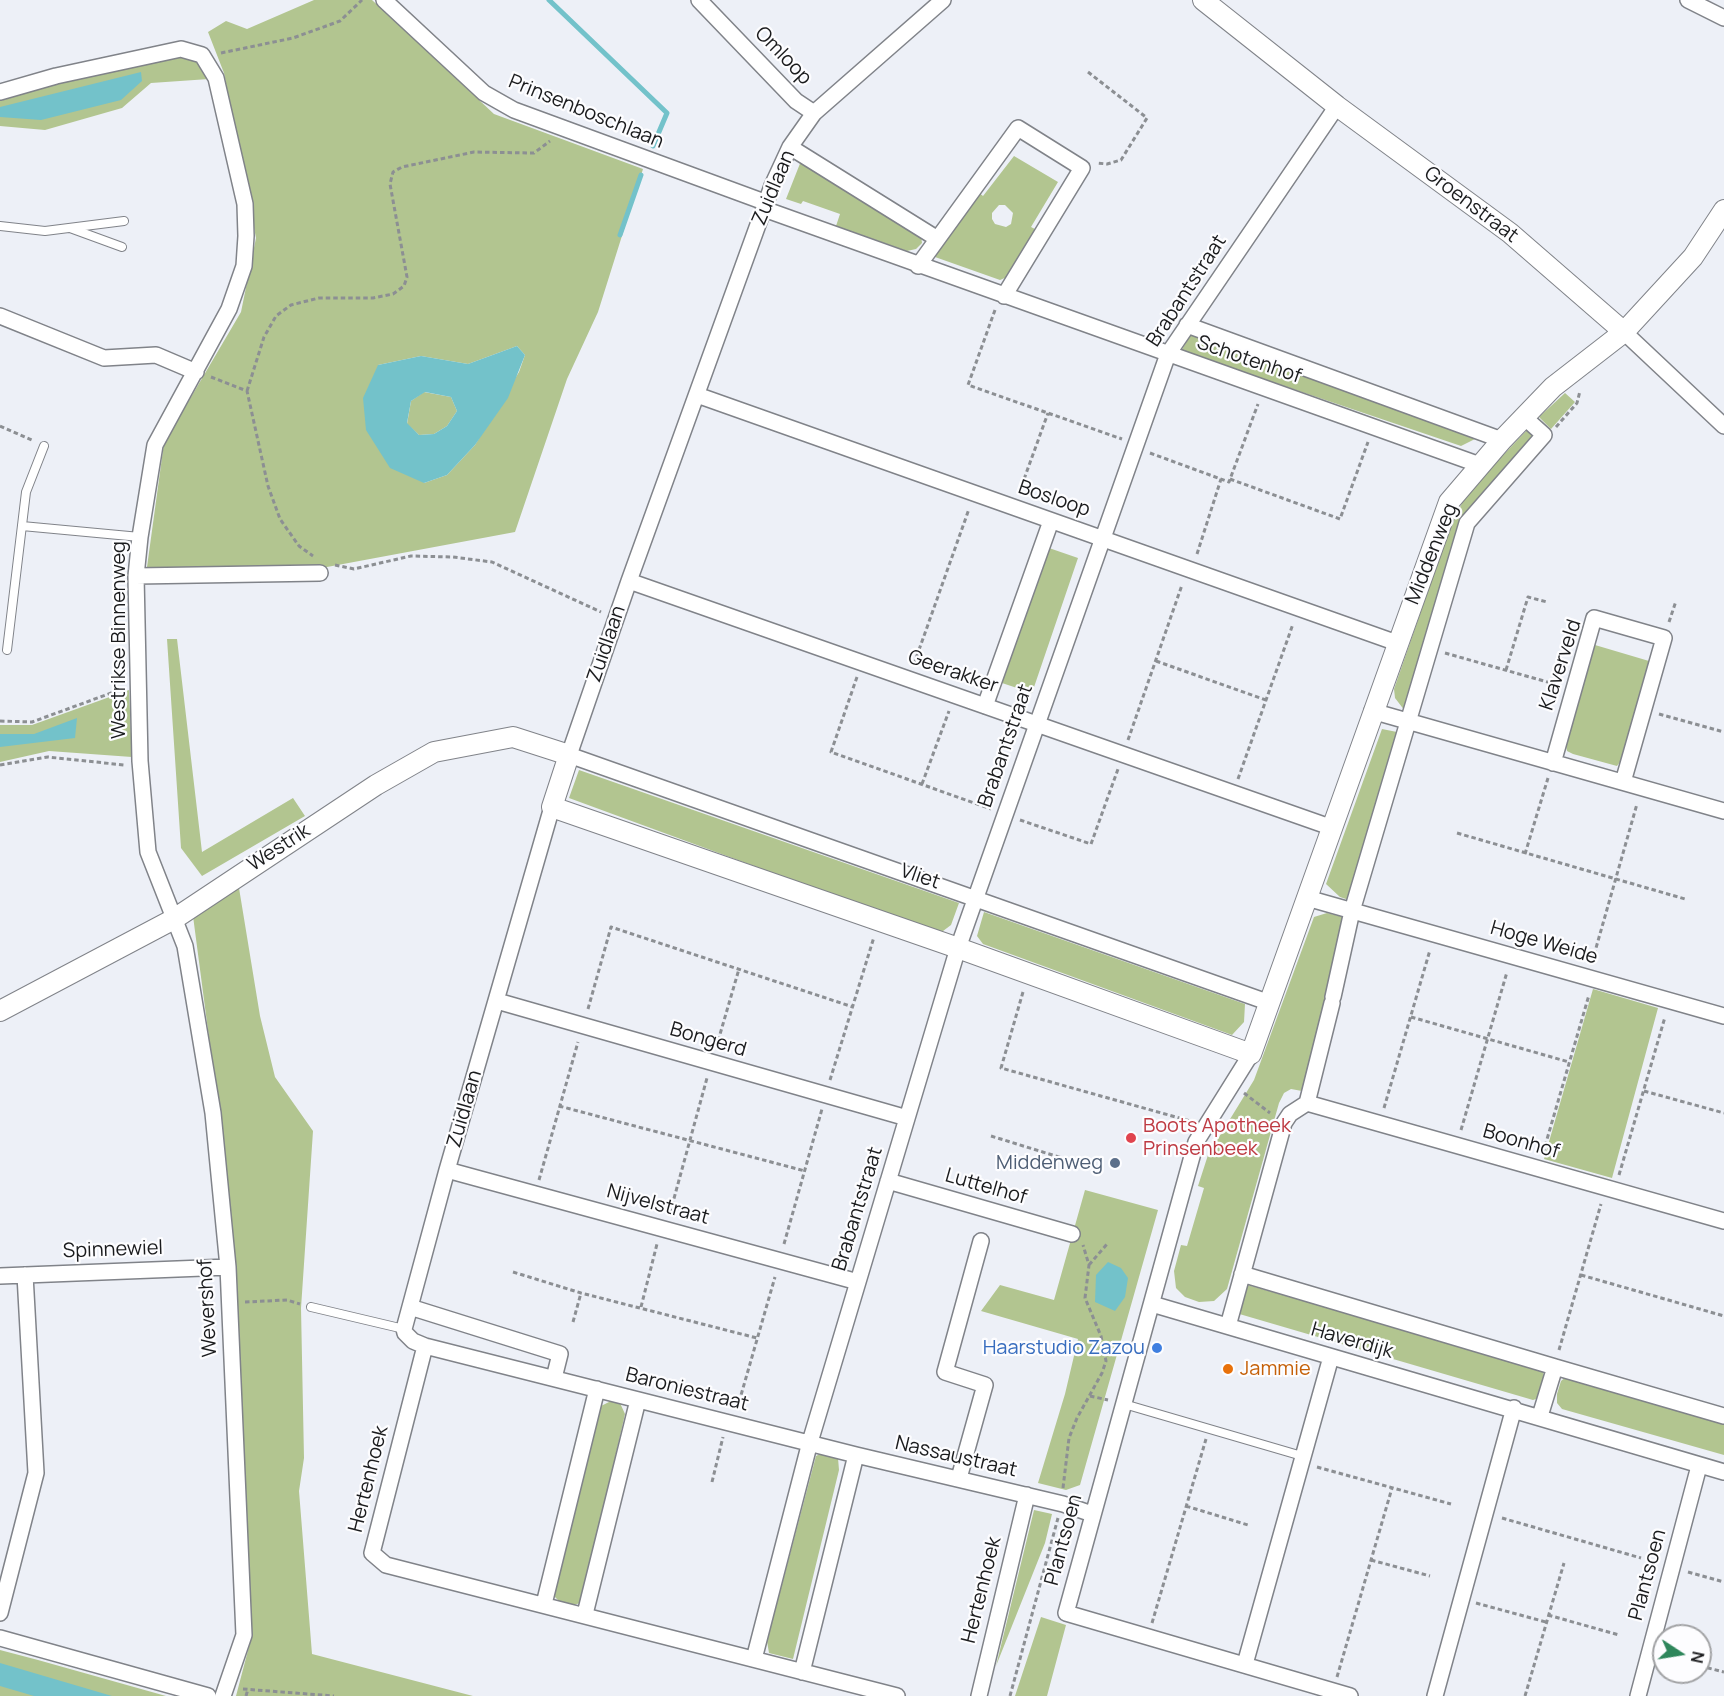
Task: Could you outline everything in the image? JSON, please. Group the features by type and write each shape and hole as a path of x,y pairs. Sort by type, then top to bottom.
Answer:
{"street":[{"name":"Prinsenboschlaan","path":"384,0 484,93 514,110 765,206"},
{"name":"Omloop","path":"699,0 796,101 814,113"},
{"name":"Groenstraat","path":"1203,0 1337,106 1510,233 1624,332 1724,426"},
{"path":"1688,0 1724,18"},
{"name":"Zuidlaan","path":"404,1329 447,1170 552,807 629,581 765,206 790,147 814,113 940,1"},
{"path":"0,92 56,76 181,49 203,56"},
{"name":"Westrikse Binnenweg","path":"174,919 148,852 141,767 136,576 155,445 230,309 244,266 245,204 216,78 203,56"},
{"name":"Brabantstraat","path":"810,1442 958,948 1101,538 1168,354 1337,106"},
{"path":"918,266 936,238 1018,128 1082,168 1002,296"},
{"path":"790,147 936,238"},
{"name":"Schotenhof","path":"765,206 918,266 1480,465"},
{"name":"Middenweg","path":"1152,1304 1196,1142 1251,1054 1330,827 1449,502 1502,440 1553,387 1587,363 1624,332 1693,257 1724,210"},
{"path":"0,316 104,358 156,356 196,372"},
{"name":"Schotenhof","path":"1187,325 1502,440"},
{"name":"Bosloop","path":"697,395 1397,643"},
{"path":"1524,417 1549,436"},
{"name":"Middenweg","path":"1307,1103 1352,911 1467,523 1549,436"},
{"name":"Brabantstraat","path":"985,706 1051,520"},
{"path":"136,576 326,569"},
{"name":"Geerakker","path":"629,581 1330,827"},
{"name":"Klaverveld","path":"1553,762 1594,618 1664,638"},
{"path":"1623,782 1664,638"},
{"path":"1372,711 1724,811"},
{"name":"Westrik","path":"0,1011 174,919 376,785 434,752 513,737 569,755"},
{"name":"Vliet","path":"569,755 976,897 1270,1003"},
{"path":"552,807 1029,972 1251,1054"},
{"path":"1306,898 1352,911"},
{"name":"Hoge Weide","path":"1352,911 1724,1016"},
{"name":"Wevershof","path":"174,919 185,946 213,1113 228,1267 244,1635 225,1692"},
{"name":"Bongerd","path":"497,1001 907,1118"},
{"path":"1228,1326 1284,1123 1290,1114 1307,1103"},
{"name":"Boonhof","path":"1307,1103 1724,1221"},
{"name":"Nijvelstraat","path":"447,1170 858,1282"},
{"name":"Luttelhof","path":"888,1181 1076,1235"},
{"path":"959,1478 985,1385 945,1372 981,1241"},
{"name":"Spinnewiel","path":"0,1276 228,1267"},
{"name":"Haverdijk","path":"1242,1274 1724,1416"},
{"path":"0,1613 36,1473 25,1275"},
{"name":"Haverdijk","path":"1152,1304 1514,1408 1724,1472"},
{"name":"Plantsoen","path":"1152,1304 1066,1613 1350,1696"},
{"path":"410,1307 560,1354 554,1378"},
{"path":"404,1329 413,1341 425,1346"},
{"name":"Baroniestraat","path":"425,1346 810,1442"},
{"name":"Hertenhoek","path":"425,1346 372,1553 386,1565 585,1614 897,1696"},
{"path":"1245,1664 1330,1357"},
{"path":"1540,1416 1555,1367"},
{"path":"544,1604 597,1389"},
{"path":"585,1614 638,1400"},
{"path":"1435,1696 1514,1408"},
{"path":"754,1659 810,1442"},
{"name":"Nassaustraat","path":"810,1442 1063,1504 1092,1514"},
{"path":"802,1672 856,1455"},
{"name":"Plantsoen","path":"1638,1696 1699,1466"},
{"name":"Hertenhoek","path":"979,1696 1027,1495"},
{"path":"0,1638 208,1696"}],"lane":[{"path":"0,226 45,231 124,221"},
{"path":"69,228 122,247"},
{"path":"7,650 26,492 44,446"},
{"path":"22,526 140,537"},
{"path":"311,1307 404,1329"},
{"path":"1124,1404 1301,1459"}],"path":[{"path":"203,56 293,38 340,21 362,0"},
{"path":"1082,168 1092,162 1107,164 1121,160 1147,118 1088,72"},
{"path":"314,557 299,546 280,519 268,486 247,391 264,337 276,316 291,305 319,298 373,298 393,294 404,286 407,277 390,184 393,172 402,167 474,153 534,153 566,129"},
{"path":"1002,296 968,385 1229,482 1264,388"},
{"path":"1549,436 1577,403 1587,363"},
{"path":"196,372 247,391"},
{"path":"1014,507 1048,413"},
{"path":"0,426 44,446"},
{"path":"1230,479 1340,519 1373,426"},
{"path":"1192,570 1221,479"},
{"path":"909,679 974,493"},
{"path":"326,569 354,569 411,556 453,556 492,562 616,619"},
{"path":"1506,670 1528,597 1547,602"},
{"path":"1664,638 1676,601"},
{"path":"1233,793 1298,608"},
{"path":"1430,649 1574,689"},
{"path":"1156,661 1266,700"},
{"path":"0,721 32,722 139,683"},
{"path":"922,784 954,695"},
{"path":"1644,710 1724,732"},
{"path":"0,765 48,757 141,767"},
{"path":"1525,854 1553,762"},
{"path":"1538,1168 1569,1062 1615,880 1642,788"},
{"path":"1456,833 1685,899"},
{"path":"712,1482 757,1338 878,921"},
{"path":"536,1193 611,927 853,1007"},
{"path":"1380,1124 1434,934"},
{"path":"1457,1145 1511,956"},
{"path":"641,1308 739,969"},
{"path":"1029,972 1001,1068 1206,1126"},
{"path":"1555,1367 1581,1275 1644,1091 1670,1001"},
{"path":"1411,1017 1569,1062"},
{"path":"1233,1084 1284,1123"},
{"path":"1644,1091 1724,1113"},
{"path":"559,1106 805,1171"},
{"path":"991,1136 1088,1166"},
{"path":"1010,1696 1063,1504 1069,1438 1106,1361 1101,1336 1085,1298 1089,1265 1076,1235"},
{"path":"1089,1265 1107,1244"},
{"path":"513,1272 581,1293 757,1338"},
{"path":"1581,1275 1724,1316"},
{"path":"573,1322 581,1293"},
{"path":"230,1303 287,1300 311,1307"},
{"path":"1147,1638 1209,1429"},
{"path":"1301,1459 1451,1504"},
{"path":"1333,1691 1392,1488"},
{"path":"1186,1506 1248,1525"},
{"path":"1485,1514 1641,1558"},
{"path":"1371,1560 1430,1576"},
{"path":"1525,1696 1564,1563"},
{"path":"1672,1567 1724,1582"},
{"path":"1462,1599 1546,1622"},
{"path":"1548,1615 1619,1635"},
{"path":"225,1692 248,1689 334,1696"},
{"path":"246,1696 248,1689"}],"green space":[{"path":"314,0 372,0 494,114 643,169 598,312 567,379 515,532 327,567 147,567 164,443 241,312 256,238 224,73 208,32 226,21 247,29","holes":["517,346 525,355 519,372 475,445 447,475 424,483 378,365 421,356 468,364"]},
{"path":"184,56 197,60 209,79 151,83 122,108 45,130 0,126 0,101 70,80"},
{"path":"1014,156 1058,182 1031,227 1037,230 1007,277 1000,280 935,257 935,249 978,192 983,196","holes":["999,205 1005,205 1013,213 1011,224 1006,227 995,224 992,219 992,213"]},
{"path":"801,161 921,236 922,243 916,249 907,251 836,226 840,214 803,201 801,204 786,199"},
{"path":"1192,333 1477,438 1461,446 1181,351"},
{"path":"424,392 451,397 457,411 447,426 434,434 419,435 407,424 411,401"},
{"path":"1565,393 1575,402 1551,429 1539,417"},
{"path":"1528,429 1534,437 1482,495 1405,711 1395,698 1394,689 1452,522 1468,492"},
{"path":"1049,548 1078,558 1032,693 1002,683"},
{"path":"167,639 177,639 202,852 293,798 305,816 202,876 181,848"},
{"path":"1595,645 1649,661 1617,766 1573,754 1567,751 1566,746"},
{"path":"129,690 132,757 49,751 0,762 0,725 32,725"},
{"path":"1382,729 1402,733 1352,901 1340,897 1326,884"},
{"path":"579,770 959,903 951,925 939,934 569,798"},
{"path":"239,888 260,1016 275,1077 313,1131 301,1308 304,1458 299,1491 312,1654 473,1696 236,1696 251,1639 245,1547 240,1374 227,1175 193,916"},
{"path":"984,912 1245,1004 1244,1022 1232,1035 983,944 977,936"},
{"path":"1327,913 1347,918 1302,1091 1291,1089 1284,1093 1279,1103 1227,1289 1214,1301 1199,1302 1185,1297 1176,1288 1174,1271 1181,1245 1187,1246 1204,1188 1198,1186 1208,1155 1254,1080 1314,917"},
{"path":"1593,989 1658,1008 1612,1178 1544,1159"},
{"path":"1085,1190 1158,1210 1080,1485 1066,1490 1038,1483 1065,1394 1078,1339 981,1311 1000,1285 1054,1300"},
{"path":"1244,1284 1543,1369 1545,1384 1539,1398 1533,1400 1236,1313"},
{"path":"1567,1376 1724,1421 1724,1455 1562,1409 1557,1403 1557,1394 1561,1381"},
{"path":"611,1401 620,1403 625,1414 584,1594 580,1603 571,1606 562,1604 552,1594 601,1406"},
{"path":"822,1453 838,1458 839,1470 793,1659 769,1653 767,1641 816,1456"},
{"path":"1034,1510 1052,1514 1045,1543 996,1666"},
{"path":"1041,1617 1066,1625 1047,1696 1015,1696"},
{"path":"0,1650 38,1660 166,1696 0,1696"}],"water":[{"path":"141,72 142,81 121,100 41,120 0,117 0,107"},
{"path":"517,346 525,355 508,398 475,445 447,475 424,483 390,468 366,430 363,398 378,365 421,356 468,364","holes":["425,392 451,397 457,411 447,426 434,434 419,435 407,423 411,401"]},
{"path":"77,718 75,738 0,747 0,734 34,734"},
{"path":"1108,1262 1121,1268 1128,1278 1125,1297 1115,1311 1095,1302 1096,1275"},
{"path":"0,1663 112,1696 34,1696 0,1686"}],"waterway":[{"path":"549,0 667,113 653,146"},
{"path":"620,235 641,175"}],"place":[{"name":"Boots Apotheek Prinsenbeek","path":"1131,1138"},
{"name":"Middenweg","path":"1115,1163"},
{"name":"Haarstudio Zazou","path":"1157,1348"},
{"name":"Jammie","path":"1228,1369"}]}
